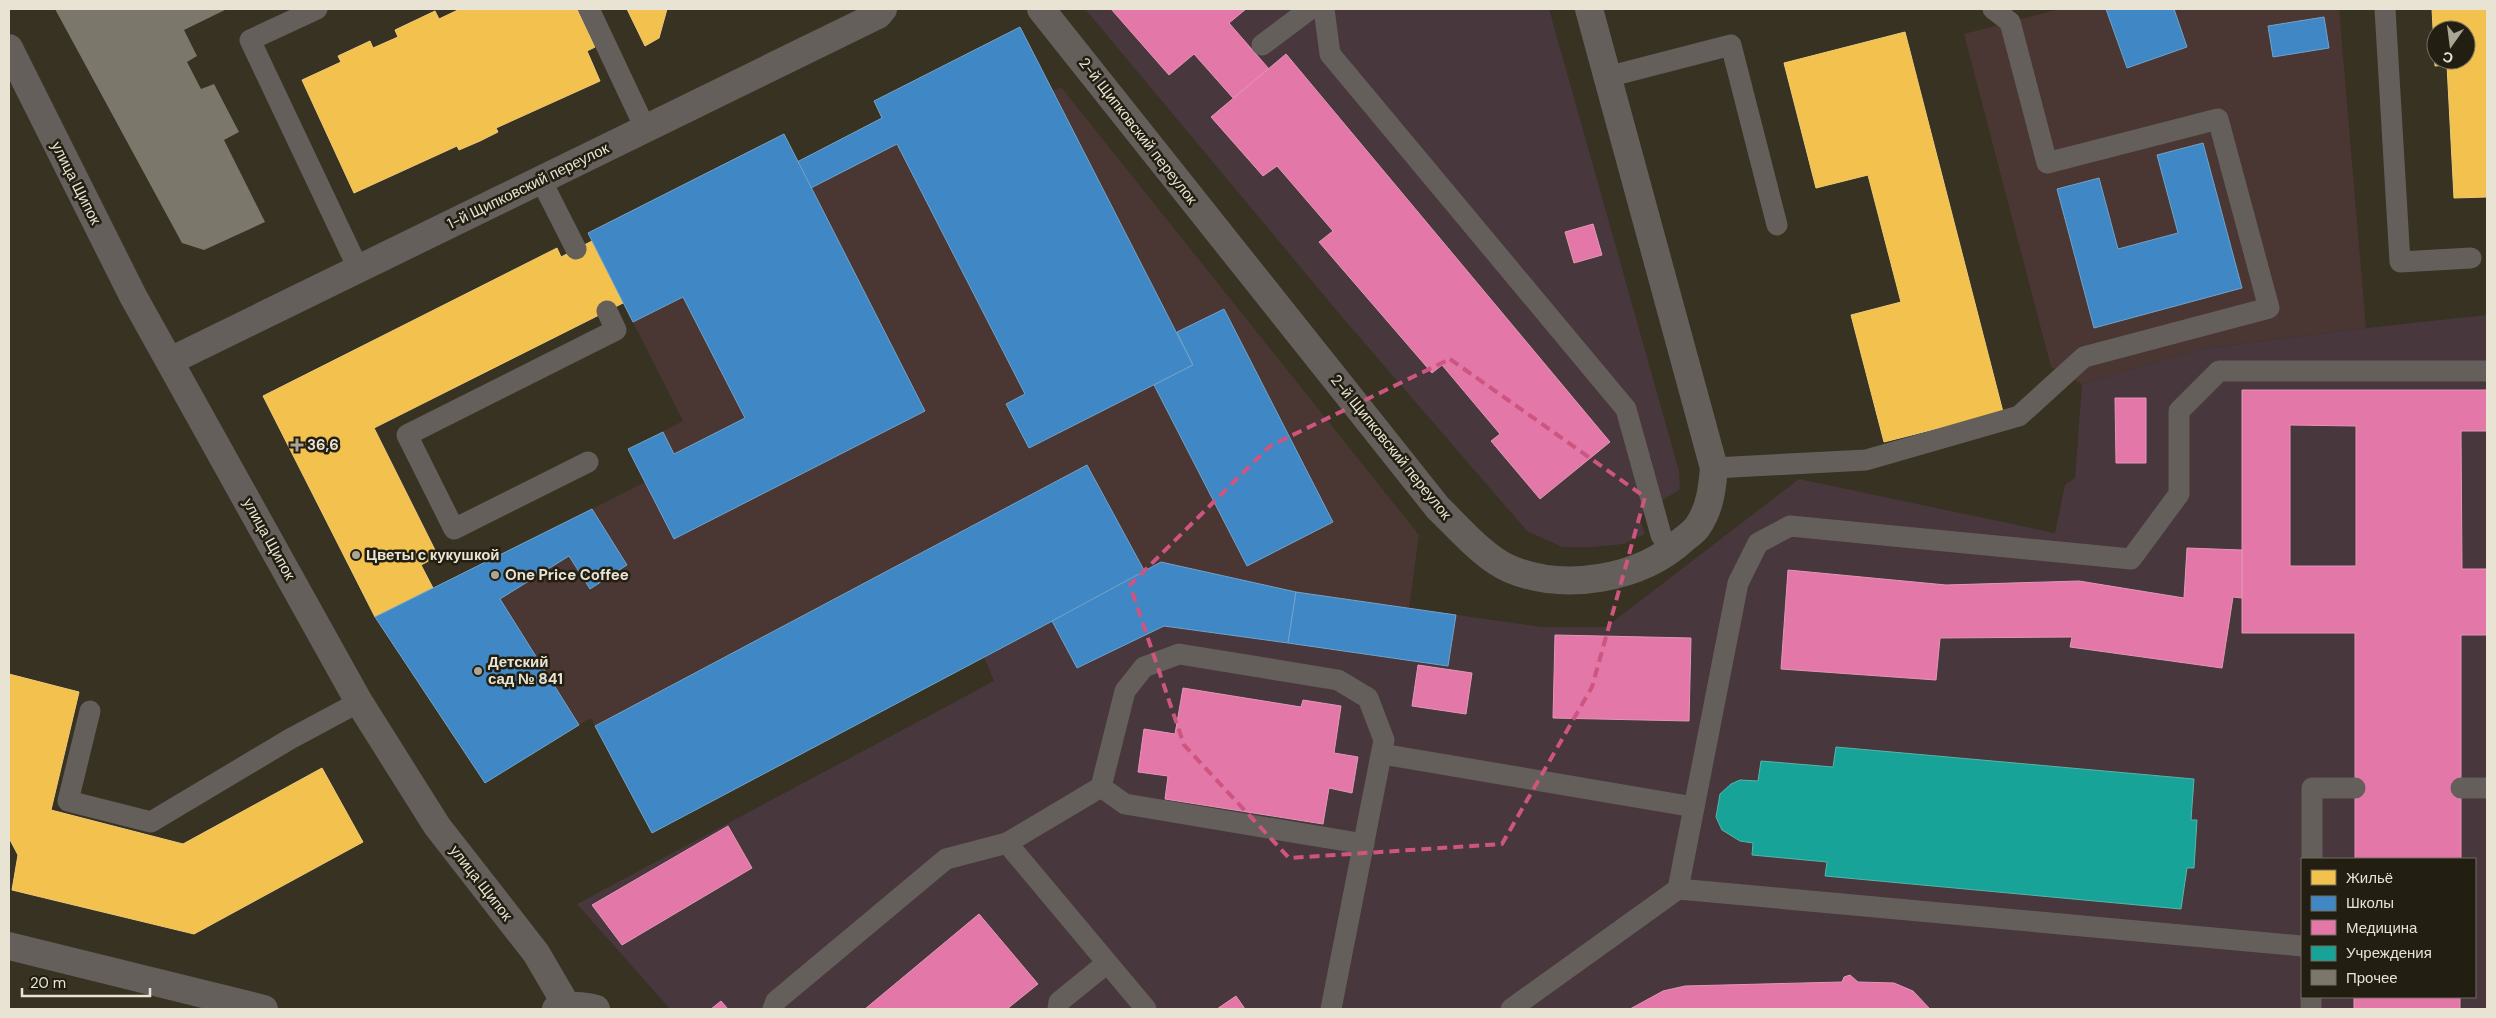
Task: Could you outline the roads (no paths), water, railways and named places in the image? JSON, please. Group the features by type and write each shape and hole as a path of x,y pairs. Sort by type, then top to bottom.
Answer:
{"street":[{"name":"1-й Щипковский переулок","path":"170,361 358,268 646,130 878,15 883,9"},
{"name":"2-й Щипковский переулок","path":"1041,11 1438,508 1479,547 1509,568 1540,579 1588,580 1632,571 1671,551 1697,527 1712,497 1714,468 1589,9"},
{"name":"улица Щипок","path":"9,48 133,296 359,702 437,826 536,952 562,1008"},
{"path":"9,946 264,1009"},
{"path":"562,1008 587,1006 596,1009"}],"lane":[{"path":"317,9 250,40 358,268"},
{"path":"589,9 646,130"},
{"path":"1262,45 1310,9"},
{"path":"1324,9 1330,54 1626,409 1661,534 1671,551"},
{"path":"1714,468 1866,460 2009,419 2019,416 2084,357 2268,308 2218,119 2047,163 2010,22 1993,9"},
{"path":"2385,9 2400,262 2471,258"},
{"path":"1608,78 1731,45 1777,225"},
{"path":"541,180 576,249"},
{"path":"588,462 454,529 407,435 616,330 607,311"},
{"path":"1678,889 1738,583 1758,542 1790,526 2131,559 2179,494 2179,411 2219,371 2487,372"},
{"path":"773,1009 776,1001 946,859 1008,843 1101,787 1125,691 1144,667 1179,654 1338,680 1368,698 1384,740 1331,1009"},
{"path":"90,711 68,801 151,822 290,739 359,702"},
{"path":"1382,754 1694,807"},
{"path":"1101,787 1125,804 1364,844"},
{"path":"2312,858 2312,788 2355,788"},
{"path":"2461,788 2487,788"},
{"path":"1008,843 1146,1009"},
{"path":"1511,1009 1678,889 2301,946"},
{"path":"1058,1009 1059,1002 1107,963"}],"place":[{"name":"36,6","path":"297,445"},
{"name":"Цветы с кукушкой","path":"356,555"},
{"name":"One Price Coffee","path":"495,575"},
{"name":"Детский сад № 841","path":"478,671"}]}
